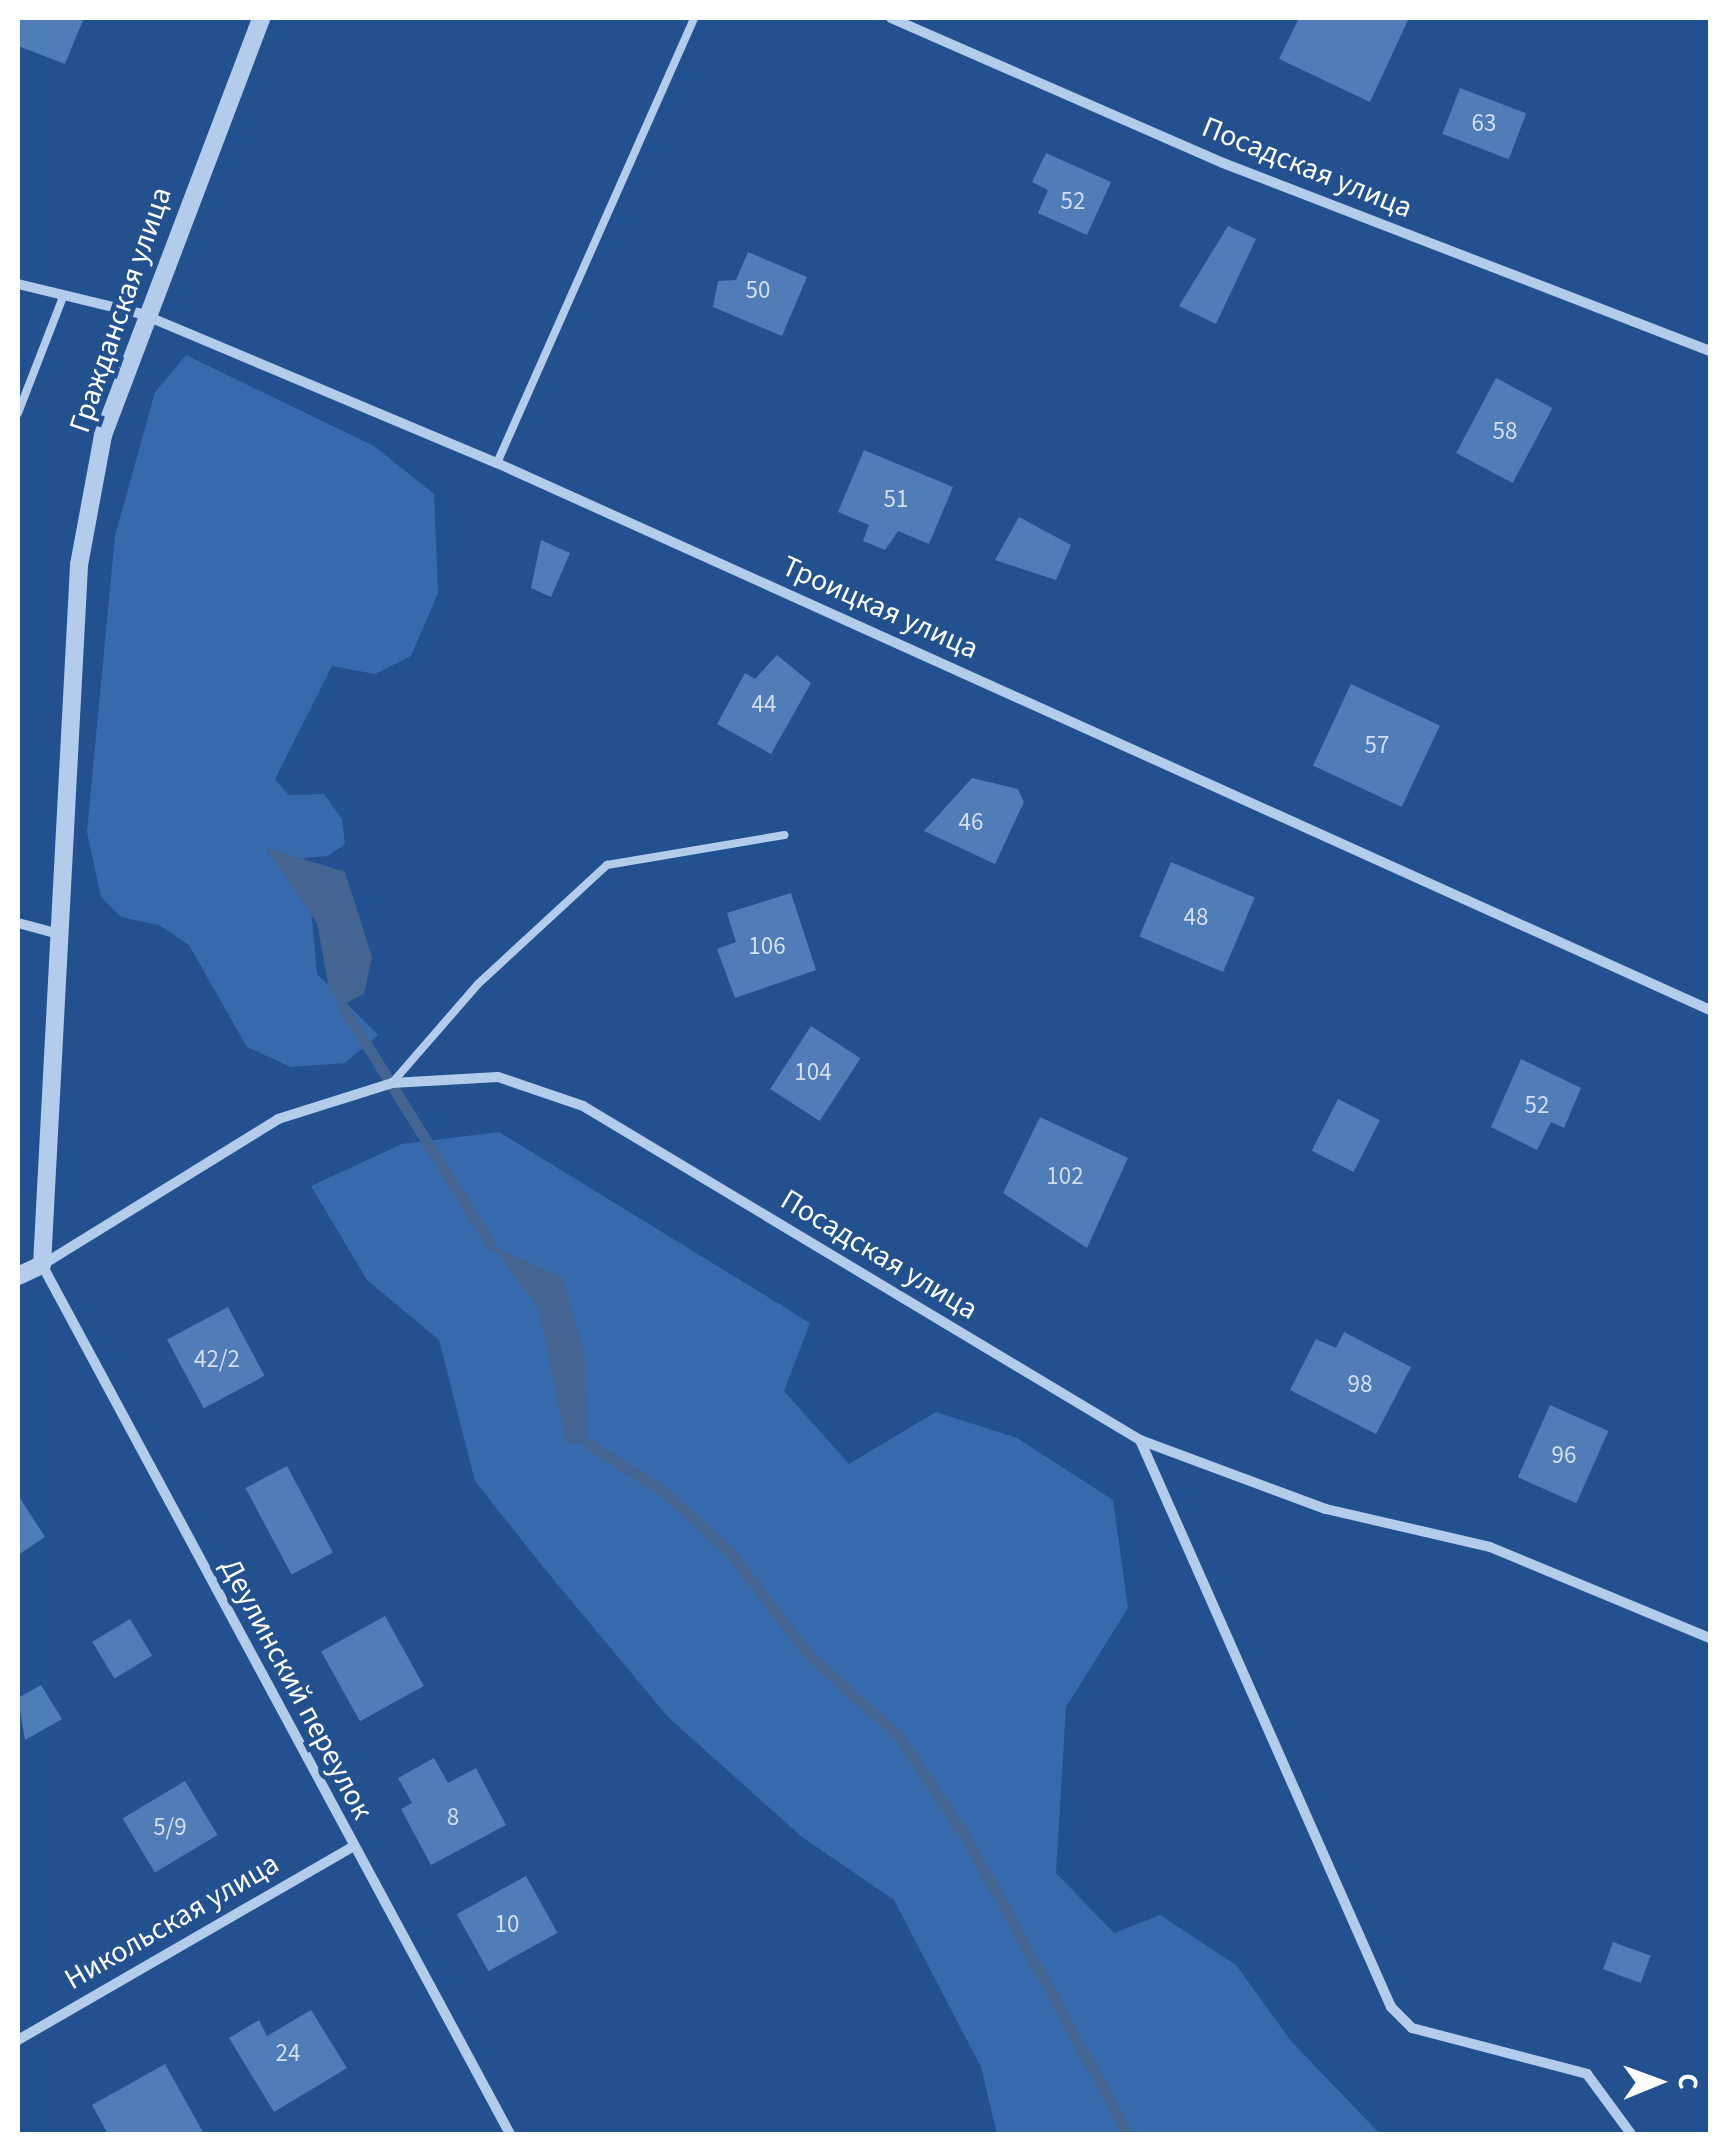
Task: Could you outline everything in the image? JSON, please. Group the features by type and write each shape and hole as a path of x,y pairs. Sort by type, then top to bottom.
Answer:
{"street":[{"name":"Гражданская улица","path":"42,1265 55,933 79,565 103,434 142,314 261,18"},
{"name":"Посадская улица","path":"891,18 1223,164 1710,351"},
{"name":"Троицкая улица","path":"18,284 142,314 497,463 1710,1010"},
{"path":"18,923 55,933"},
{"name":"Посадская улица","path":"42,1265 278,1119 392,1082 498,1077 583,1106 1140,1440 1326,1509 1490,1547 1710,1638"},
{"path":"18,1276 42,1265"},
{"name":"Деулинский переулок","path":"42,1265 352,1847 510,2134"},
{"path":"1140,1440 1391,2007 1412,2028 1588,2074 1631,2134"},
{"name":"Никольская улица","path":"18,2040 352,1847"}],"lane":[{"path":"497,463 694,18"},
{"path":"18,413 63,297"},
{"path":"392,1082 478,984 607,865 784,835"}],"shaded area":[{"path":"186,355 374,446 434,494 438,593 411,656 375,674 332,666 275,779 289,795 324,794 342,819 345,844 328,856 294,859 266,849 311,910 317,974 378,1035 345,1063 291,1067 247,1047 189,945 159,925 121,917 101,897 87,832 115,536 155,392"},
{"path":"265,847 345,872 372,957 364,994 342,1005 329,989 317,923"},
{"path":"499,1132 810,1323 784,1391 849,1464 936,1412 1017,1438 1113,1500 1128,1608 1066,1707 1056,1873 1114,1933 1160,1915 1236,1965 1291,2041 1380,2134 997,2134 981,2067 894,1900 802,1837 668,1717 544,1568 475,1481 439,1340 367,1280 311,1186 402,1144"},
{"path":"491,1245 563,1278 585,1357 587,1443 566,1444 539,1310"}],"building":[{"path":"18,18 84,18 65,64 18,46"},
{"path":"1299,18 1408,20 1370,102 1279,59"},
{"path":"1460,88 1526,113 1509,159 1442,134"},
{"path":"1046,153 1111,182 1087,235 1038,213 1048,190 1032,182"},
{"path":"1228,226 1256,239 1216,324 1179,306"},
{"path":"748,252 807,277 782,336 713,307 718,281 736,280"},
{"path":"1496,378 1553,408 1513,483 1456,453"},
{"path":"864,450 953,487 929,544 898,531 885,550 863,541 869,525 838,512"},
{"path":"1019,517 1071,545 1056,580 995,560"},
{"path":"541,540 570,553 551,597 531,588"},
{"path":"777,655 811,683 771,754 717,724 745,673 755,679"},
{"path":"1351,684 1440,725 1402,807 1313,766"},
{"path":"972,778 1018,789 1024,802 995,864 924,831"},
{"path":"1171,862 1255,898 1223,972 1139,937"},
{"path":"791,893 816,970 735,998 717,949 736,942 727,913"},
{"path":"811,1026 860,1058 820,1121 770,1089"},
{"path":"1521,1059 1581,1088 1564,1128 1551,1122 1537,1150 1491,1127"},
{"path":"1338,1099 1380,1120 1354,1172 1312,1151"},
{"path":"1040,1117 1128,1158 1087,1248 1003,1193"},
{"path":"228,1307 265,1376 204,1408 167,1339"},
{"path":"1344,1332 1411,1367 1376,1434 1290,1390 1316,1339 1336,1348"},
{"path":"1550,1405 1608,1431 1576,1503 1518,1477"},
{"path":"287,1466 333,1553 292,1575 246,1488"},
{"path":"18,1495 45,1537 18,1555"},
{"path":"385,1616 424,1686 360,1721 321,1651"},
{"path":"130,1619 152,1656 114,1679 92,1642"},
{"path":"41,1685 62,1719 25,1740 18,1698"},
{"path":"434,1758 448,1783 476,1768 506,1825 431,1865 401,1809 412,1803 398,1778"},
{"path":"185,1781 217,1835 155,1873 122,1819"},
{"path":"526,1876 558,1933 488,1971 457,1914"},
{"path":"1613,1942 1651,1956 1641,1983 1603,1969"},
{"path":"311,2010 347,2068 274,2112 229,2038 259,2020 267,2036"},
{"path":"165,2064 204,2134 108,2134 92,2105"}],"waterway":[{"path":"342,1005 491,1245"},
{"path":"587,1443 666,1493 731,1554 807,1653 899,1737 968,1841 1128,2134"}]}
